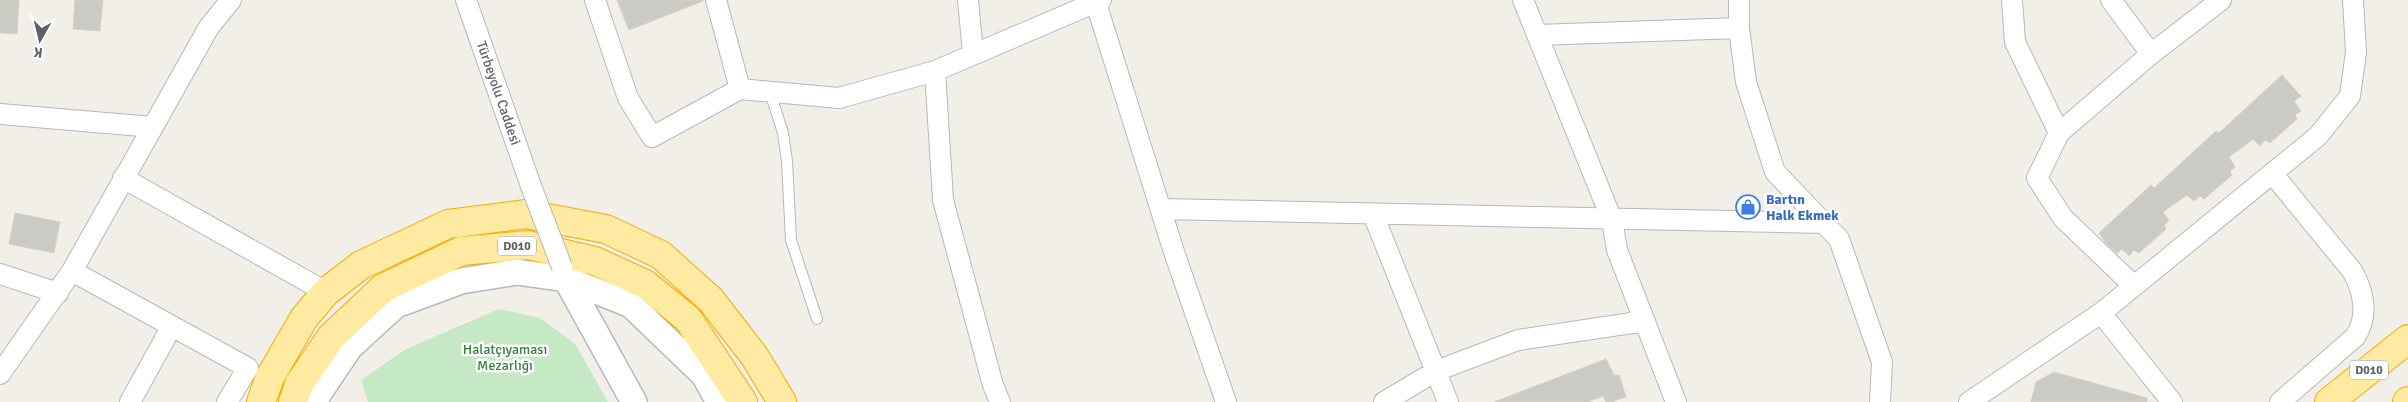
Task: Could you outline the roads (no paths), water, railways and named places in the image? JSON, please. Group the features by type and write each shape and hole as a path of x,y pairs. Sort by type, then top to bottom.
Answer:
{"highway":[{"name":"D010","path":"261,402 270,377 304,318 326,292 361,265 448,224 526,214 606,229 660,255 711,300 755,357 782,402"},
{"name":"D010","path":"293,402 298,384 331,337 383,288 461,251 528,245 594,261 646,284 688,319 744,402"},
{"name":"D010","path":"2329,402 2408,339"}],"street":[{"path":"0,374 72,271 209,26 231,0"},
{"name":"Türbeyolu Caddesi","path":"466,0 531,186 564,273"},
{"path":"595,0 628,98 652,138 740,89 839,98 935,71 1073,6 1098,1 1174,252 1226,402"},
{"path":"716,0 740,89"},
{"path":"968,0 973,53"},
{"path":"1523,0 1612,220 1617,250 1676,402"},
{"path":"1738,0 1739,28 1746,82 1775,172 1839,240 1882,362 1880,402"},
{"path":"2012,0 2015,42 2059,132"},
{"path":"2111,0 2151,54"},
{"path":"2134,286 2063,218 2037,178 2059,132 2151,54 2221,0"},
{"path":"1969,402 2101,313 2318,136 2350,96 2356,52 2353,0"},
{"path":"1537,35 1739,28"},
{"path":"935,71 943,200 993,385 1000,402"},
{"path":"0,114 153,127"},
{"path":"2272,173 2353,272 2360,286 2365,311 2360,330 2355,337 2280,402"},
{"path":"123,178 326,292"},
{"path":"1161,209 1825,223"},
{"path":"1373,214 1448,402"},
{"path":"72,271 248,368 227,402"},
{"path":"315,402 350,347 396,305 461,281 517,272 564,273 631,305 704,374 719,402"},
{"path":"564,273 634,402"},
{"path":"0,274 58,293"},
{"path":"2101,313 2172,402"},
{"path":"1384,402 1436,371 1518,340 1644,322"},
{"path":"130,402 172,326"}],"lane":[{"path":"770,92 783,132 787,162 791,240 817,319"}],"place":[{"name":"Bartın Halk Ekmek","path":"1748,207"}],"park label":[{"name":"Halatçıyaması Mezarlığı","path":"505,358"}]}
